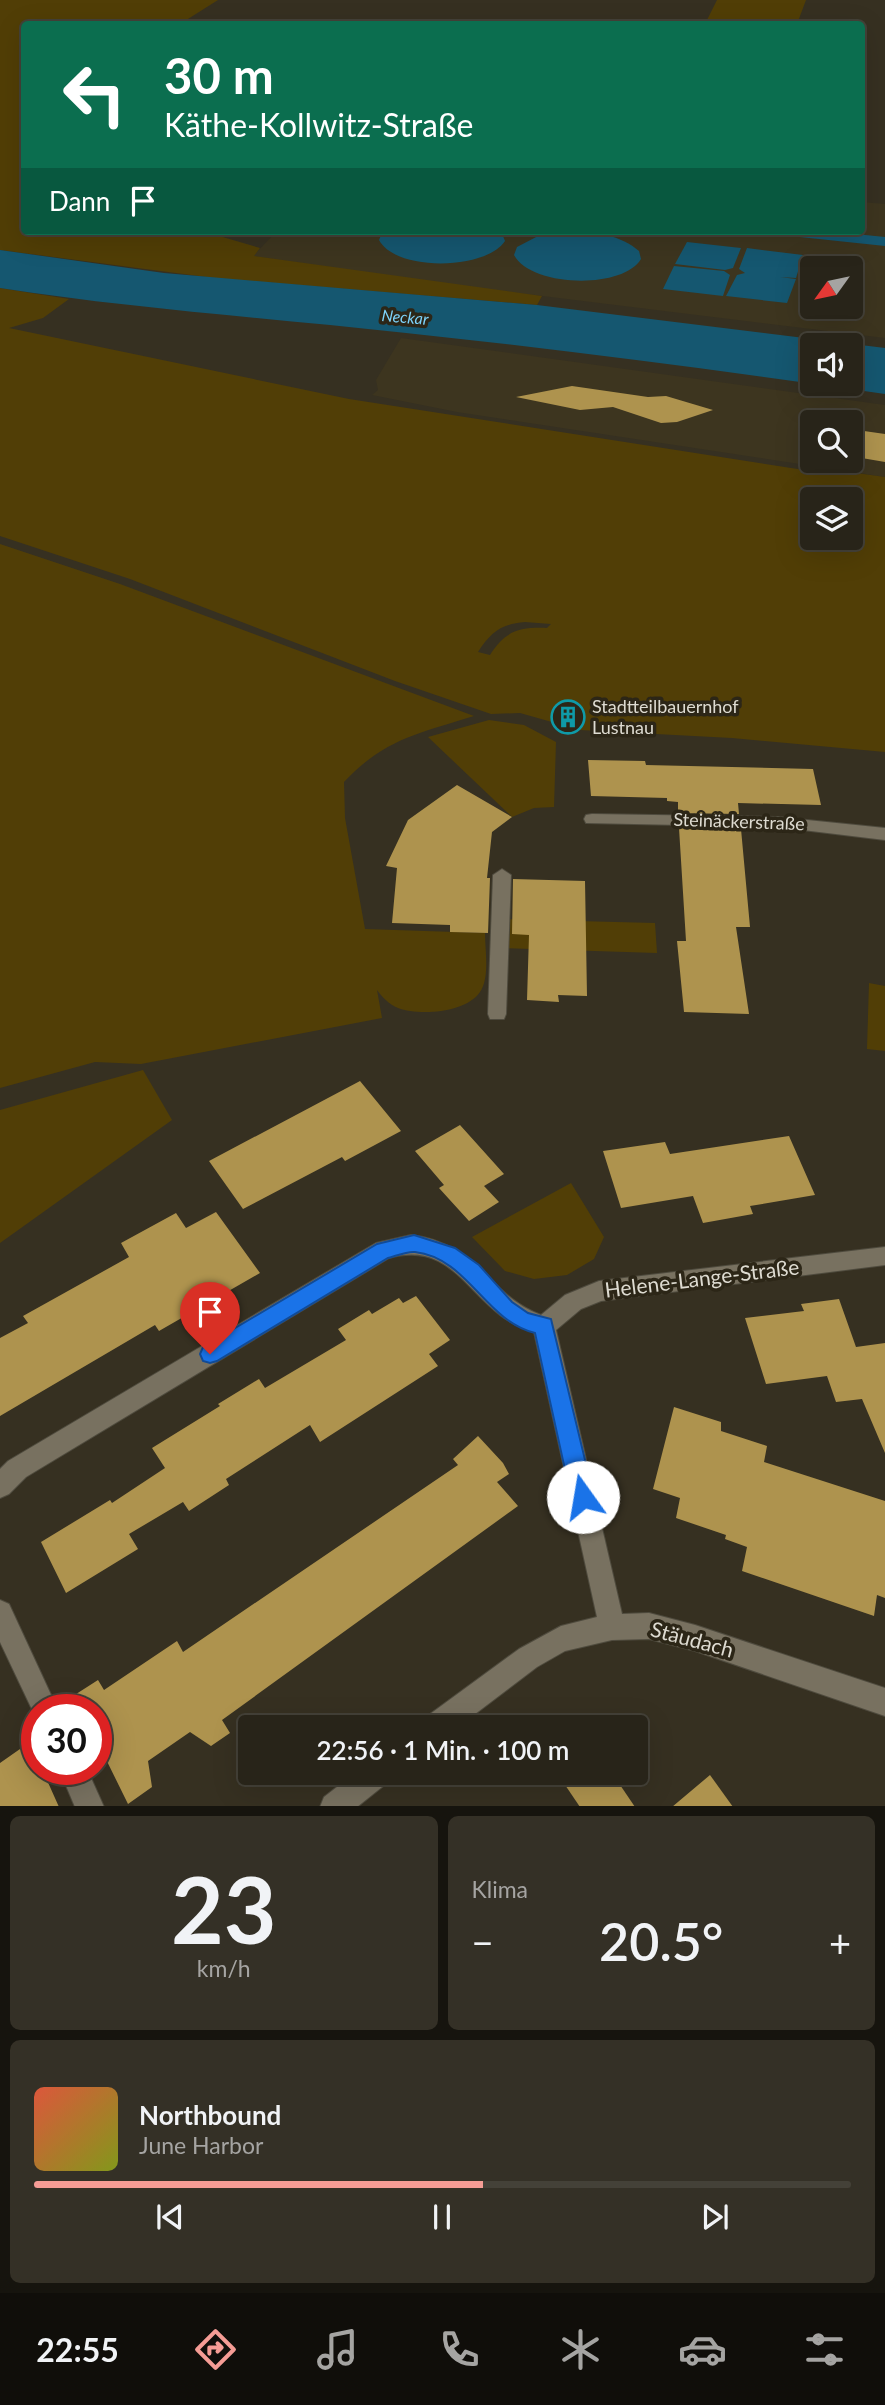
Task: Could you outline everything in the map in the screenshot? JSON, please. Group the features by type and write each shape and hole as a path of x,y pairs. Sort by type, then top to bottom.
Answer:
{"street":[{"name":"Steinäckerstraße","path":"592,820 764,821 885,834"},
{"path":"497,1014 502,875"},
{"path":"0,1486 17,1469 384,1250 414,1244 448,1254 472,1272 505,1308 523,1321 544,1326 612,1627"},
{"name":"Helene-Lange-Straße","path":"544,1326 573,1302 599,1291 885,1256"},
{"path":"0,1613 38,1694"},
{"name":"Stäudach","path":"452,1715 528,1658 561,1639 612,1627 649,1626 683,1635 885,1702"},
{"path":"80,1785 90,1806"},
{"path":"335,1806 362,1785"}],"shaded area":[{"path":"0,0 218,0 185,21 21,21 21,235 216,235 260,248 254,256 542,296 537,305 214,278 0,250"},
{"path":"717,0 806,0 798,21 706,21"},
{"path":"865,202 885,204 885,338 863,335 863,333 844,333 460,286 253,256 273,235 865,235"},
{"path":"0,288 69,299 43,318 9,328 349,399 800,469 800,473 857,473 885,477 885,752 732,738 580,730 520,713 491,714 395,681 130,579 0,536","holes":["525,622 551,624 547,628 528,628 514,632 501,641 490,655 478,652 497,630 509,625"]},
{"path":"401,338 800,393 800,396 820,396 885,405 885,477 859,473 863,473 863,410 800,410 800,464 457,412 372,395 378,390 376,380"},
{"path":"0,544 120,584 474,716 420,733 388,747 344,782 345,818 365,929 485,933 486,971 480,992 473,999 453,1008 418,1012 395,1006 377,990 382,1018 141,1064 95,1062 0,1088"},
{"path":"489,720 524,725 556,742 554,807 534,808 512,817 428,737"},
{"path":"500,919 655,923 657,953 499,948"},
{"path":"869,983 885,986 885,1051 867,1049"},
{"path":"143,1070 172,1120 0,1243 0,1110"},
{"path":"571,1183 604,1237 594,1259 567,1275 534,1279 505,1271 472,1237"}],"water":[{"path":"381,235 503,235 505,241 495,251 480,258 441,263 403,258 379,240"},
{"path":"540,235 604,235 630,245 639,251 641,259 631,269 616,276 577,281 557,279 524,266 514,255 517,247"},
{"path":"782,235 885,237 885,246"},
{"path":"687,242 741,248 733,268 725,270 675,264"},
{"path":"747,248 803,255 800,256 796,278 780,277 796,279 787,303 726,296 737,275 745,273 739,269"},
{"name":"Neckar","path":"0,250 164,273 537,305 800,337 800,382 526,346 152,308 0,288"},
{"path":"674,266 724,271 730,275 723,296 663,289"},
{"path":"863,345 885,348 885,394 863,391"}],"building":[{"path":"572,386 648,397 666,396 713,410 677,422 661,423 613,407 580,410 516,397"},
{"path":"863,431 885,434 885,462 863,458"},
{"path":"588,760 645,761 646,765 813,769 821,805 738,803 739,814 678,813 678,802 667,801 667,798 591,796"},
{"path":"457,785 512,817 492,832 487,878 490,878 488,933 450,932 450,925 392,923 397,868 386,866 408,820"},
{"path":"679,828 741,829 750,927 736,927 749,1014 684,1012 677,941 686,941"},
{"path":"513,879 585,881 587,996 558,995 559,1002 527,1000 529,935 512,934"},
{"path":"360,1081 401,1131 345,1161 342,1157 243,1209 209,1161"},
{"path":"460,1125 504,1174 484,1186 499,1202 469,1221 439,1188 444,1185 415,1151"},
{"path":"789,1136 815,1195 750,1206 753,1214 703,1223 693,1196 621,1208 603,1151 665,1142 670,1154"},
{"path":"216,1212 260,1273 159,1331 155,1325 0,1416 0,1338 28,1323 23,1316 129,1257 121,1243 176,1213 186,1228"},
{"path":"416,1296 450,1340 429,1354 438,1366 320,1442 310,1425 226,1479 229,1485 189,1511 183,1502 129,1534 138,1549 66,1593 41,1542 110,1500 112,1503 165,1468 152,1448 220,1406 218,1404 259,1379 265,1388 346,1340 338,1329 369,1310 372,1314 399,1298 403,1303"},
{"path":"839,1299 856,1347 885,1343 885,1453 862,1399 836,1402 827,1376 766,1384 745,1318 804,1311 801,1304"},
{"path":"674,1407 721,1422 721,1431 767,1446 764,1462 885,1501 885,1598 877,1595 874,1616 742,1571 747,1547 725,1539 726,1535 676,1518 680,1498 653,1489"},
{"path":"478,1436 503,1463 509,1474 497,1482 518,1506 222,1720 230,1733 211,1746 190,1732 148,1761 152,1787 128,1804 112,1772 112,1694 76,1694 98,1680 104,1690 177,1641 183,1652 458,1465 453,1459"},
{"path":"21,1748 21,1785 49,1785 59,1806 0,1806 0,1763"},
{"path":"710,1775 732,1806 673,1806"},
{"path":"565,1785 620,1785 634,1806 579,1806"}],"place":[{"name":"Stadtteilbauernhof Lustnau","path":"568,717"}],"route":[{"path":"210,1354 384,1250 414,1244 448,1254 472,1272 505,1308 523,1321 544,1326 583,1497"}]}
